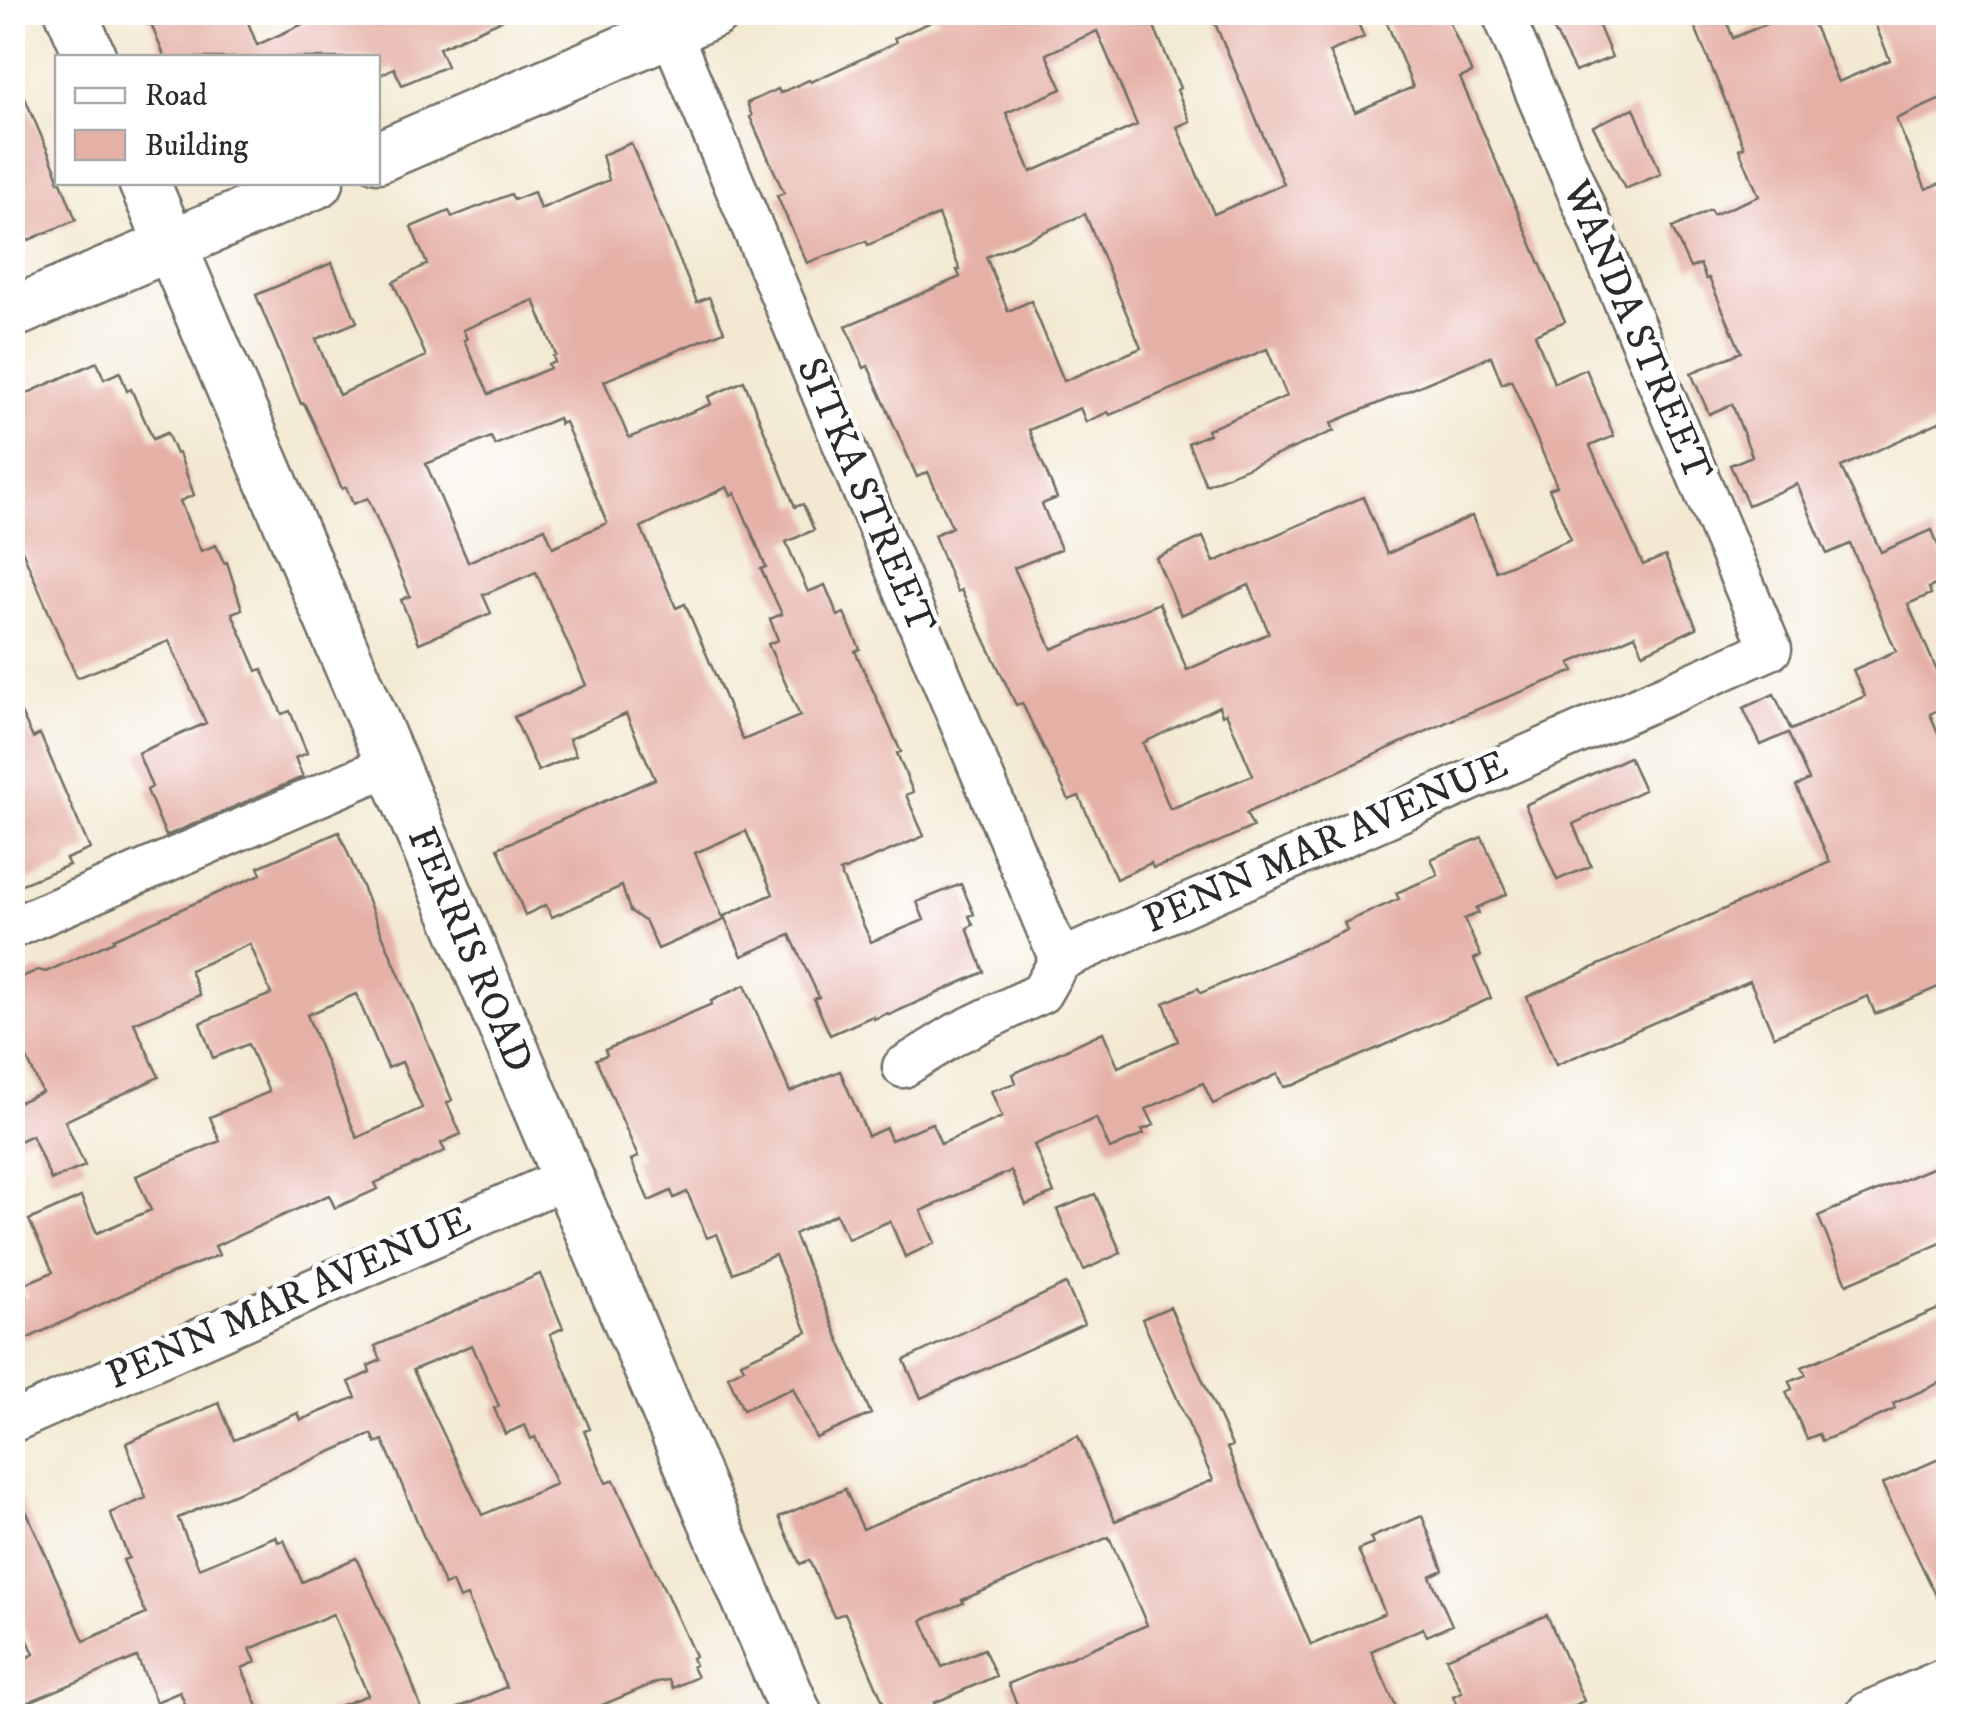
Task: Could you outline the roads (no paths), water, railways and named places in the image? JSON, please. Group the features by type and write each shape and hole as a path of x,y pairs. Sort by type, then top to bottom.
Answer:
{"street":[{"path":"71,12 89,55"},
{"name":"WANDA STREET","path":"1502,12 1771,649"},
{"path":"380,156 692,22"},
{"name":"SITKA STREET","path":"692,22 1060,960"},
{"name":"FERRIS ROAD","path":"145,185 797,1716"},
{"path":"12,314 311,185"},
{"name":"PENN MAR AVENUE","path":"903,1067 956,1034 1041,993 1060,960 1771,649"},
{"path":"12,928 390,765"},
{"name":"PENN MAR AVENUE","path":"12,1422 566,1178"},
{"path":"1871,1716 1948,1684"}]}
